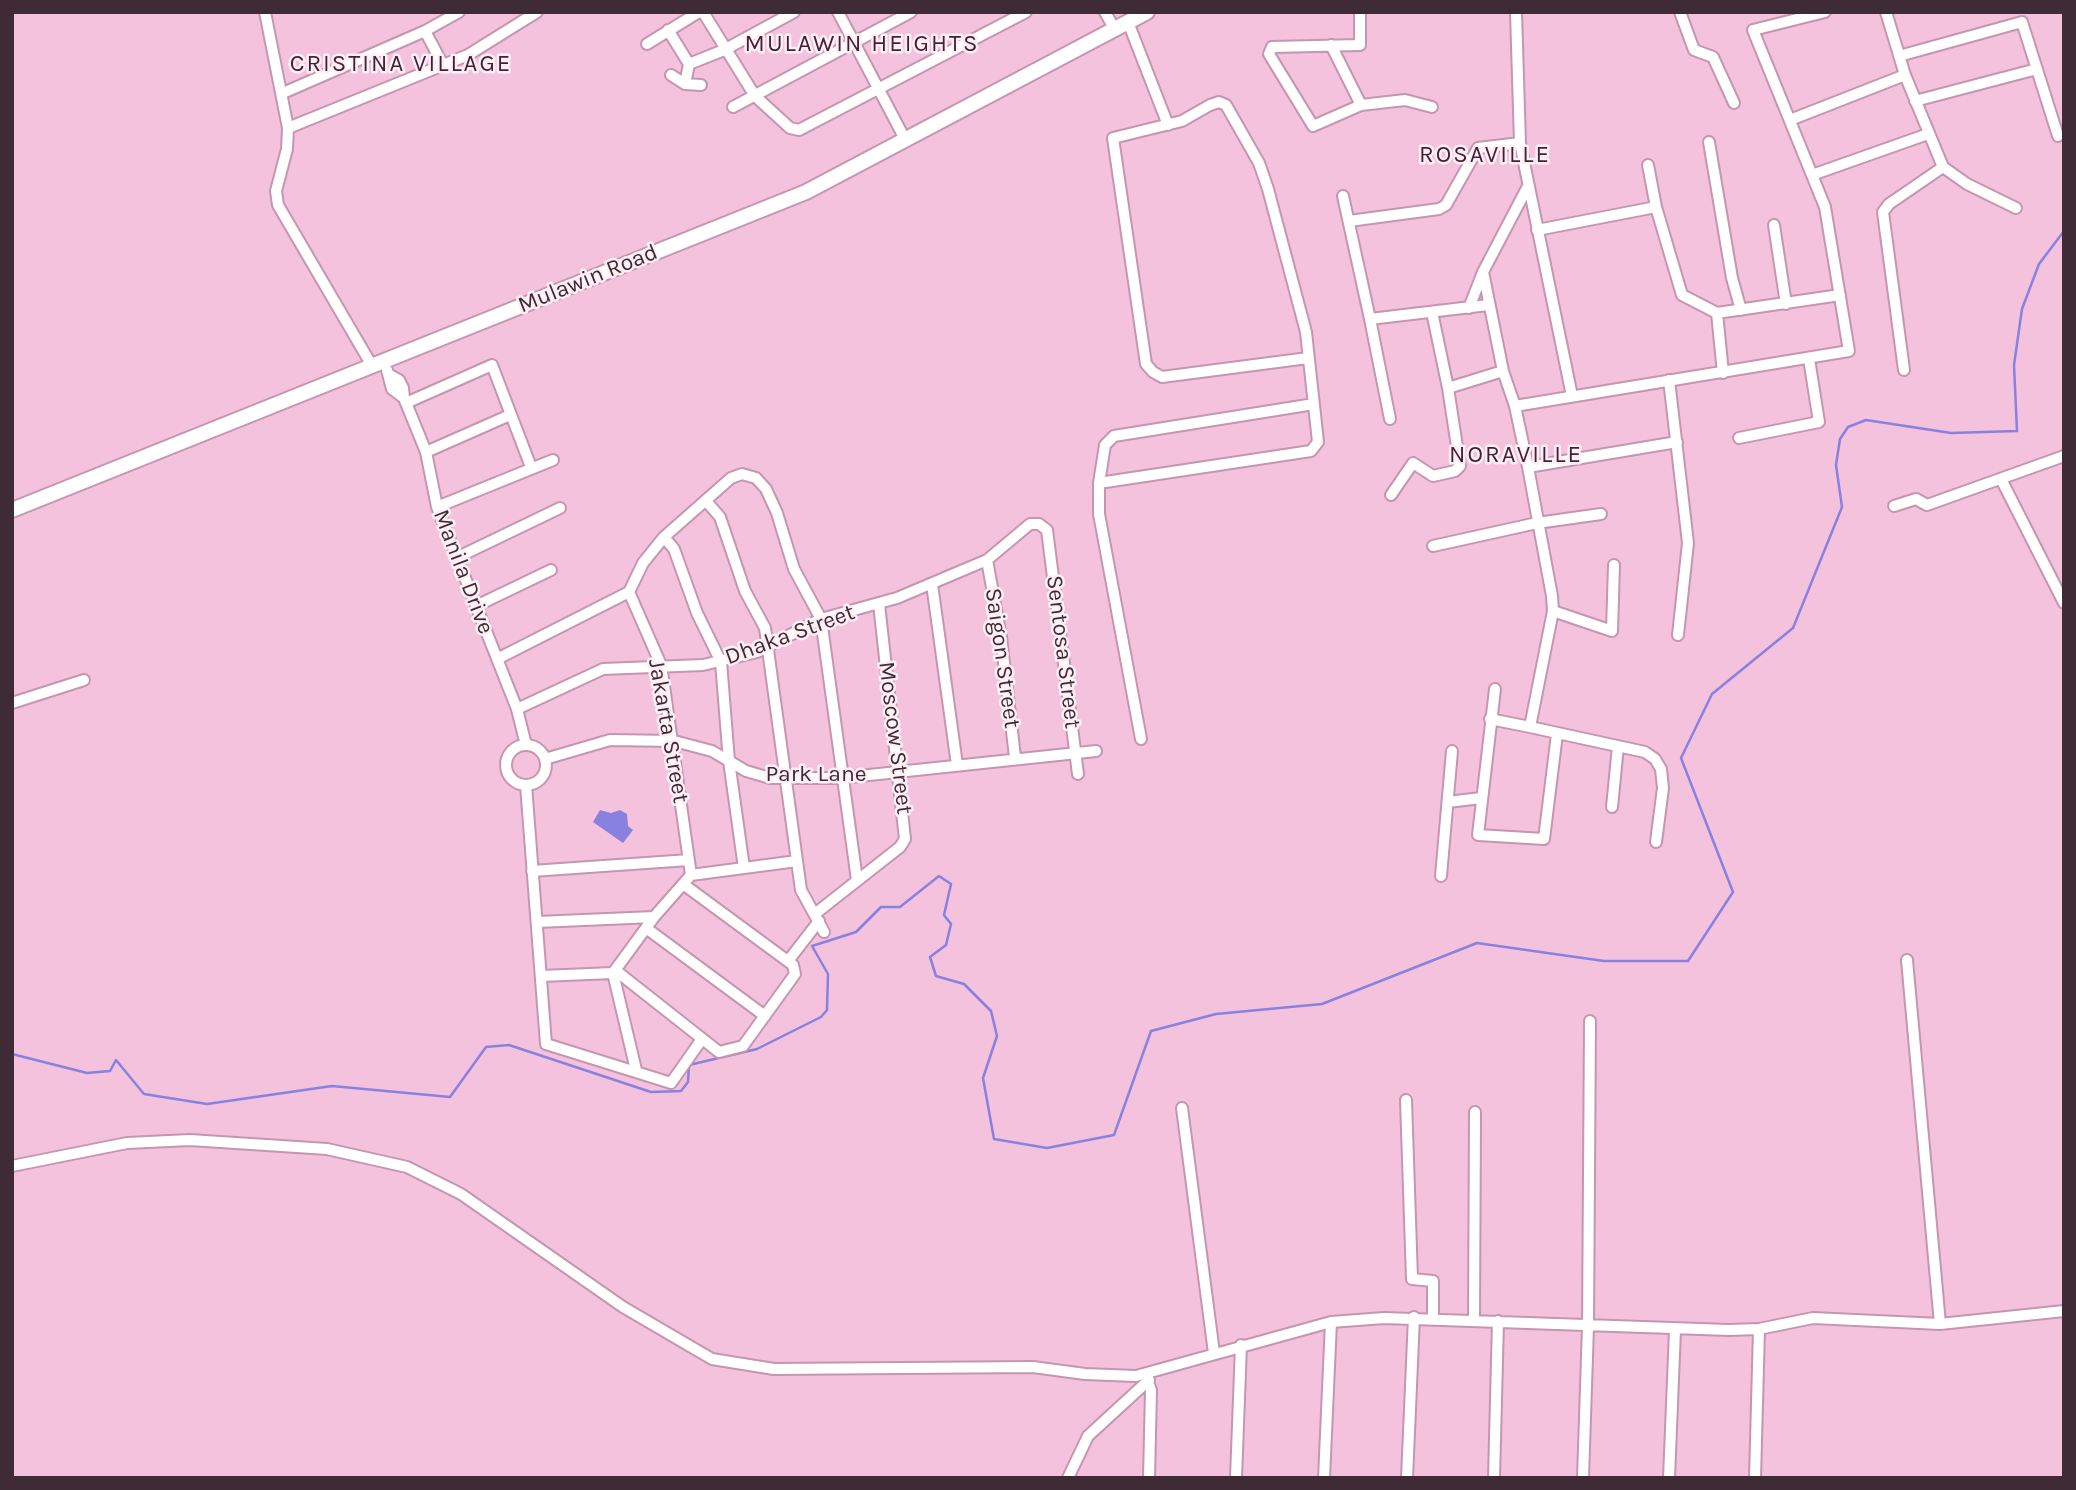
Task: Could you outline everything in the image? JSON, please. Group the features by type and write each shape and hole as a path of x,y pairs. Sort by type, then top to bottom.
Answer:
{"main road":[{"name":"Mulawin Road","path":"12,510 806,192 1147,12"}],"street":[{"name":"Manila Drive","path":"265,12 288,128 287,149 275,191 278,205 376,362 399,380 426,452 437,507 517,709 526,745"},
{"path":"283,93 425,32 459,12"},
{"path":"288,128 468,55 537,12"},
{"path":"647,44 701,12 755,96 790,128 799,130 1026,12"},
{"path":"689,64 724,50 794,12"},
{"path":"838,12 906,141"},
{"path":"733,107 911,12"},
{"path":"1105,12 1114,28"},
{"path":"1360,12 1360,45 1272,47 1269,54 1313,126 1361,105 1405,100 1432,107"},
{"path":"1516,12 1520,143 1527,188 1572,396"},
{"path":"1680,12 1694,50 1713,57 1734,103"},
{"path":"1515,406 1849,351 1830,227 1812,175 1753,30 1825,12"},
{"path":"1886,12 1905,75 1943,167 1966,184 2016,208"},
{"path":"1128,22 1168,125"},
{"path":"1899,56 2022,22 2057,136"},
{"path":"668,30 689,64 685,84"},
{"path":"425,32 443,65"},
{"path":"1331,45 1361,105"},
{"path":"1915,101 2037,69"},
{"path":"671,75 685,84 701,85"},
{"path":"1790,120 1905,75"},
{"path":"1099,483 1311,451 1318,442 1306,332 1268,189 1259,163 1226,105 1219,102 1168,125 1113,138 1146,364 1162,377 1308,358"},
{"path":"1812,175 1928,134"},
{"path":"1709,142 1732,278 1741,310"},
{"path":"1349,220 1439,209 1446,205 1478,148 1520,143"},
{"path":"1648,165 1656,207 1682,295 1717,313 1840,295"},
{"path":"1904,370 1883,212 1889,204 1943,167"},
{"path":"1469,308 1483,272 1527,188"},
{"path":"1343,196 1390,419"},
{"path":"1537,230 1656,207"},
{"path":"1774,225 1786,304"},
{"path":"1483,272 1503,371 1515,406 1528,467 1552,596 1553,611 1530,727"},
{"path":"1370,319 1488,305"},
{"path":"1391,495 1413,463 1433,476 1455,471 1460,466 1448,388 1432,312"},
{"path":"1717,313 1723,373"},
{"path":"1739,438 1819,422 1809,359"},
{"path":"405,400 492,365 531,467"},
{"path":"1448,388 1503,371"},
{"path":"1669,380 1688,543 1678,635"},
{"path":"1141,739 1099,514 1099,483 1105,445 1114,436 1314,404"},
{"path":"426,452 510,415"},
{"path":"1528,467 1677,442"},
{"path":"1894,506 1916,499 1927,505 2063,459"},
{"path":"437,507 554,460"},
{"path":"497,659 629,592 643,563 664,537 731,478 742,474 756,478 766,489 777,513 794,569 821,619 857,880"},
{"path":"2002,481 2064,603"},
{"path":"706,502 724,527 745,591 759,615 769,645 801,890 820,922"},
{"path":"456,558 560,508"},
{"path":"1433,546 1537,523 1601,514"},
{"name":"Dhaka Street","path":"517,709 603,668 721,662 757,652 821,619 879,604 988,560 1030,524 1039,524 1047,530"},
{"name":"Sentosa Street","path":"1047,530 1078,774"},
{"path":"664,537 674,549 697,613 721,662 729,761 744,867"},
{"name":"Saigon Street","path":"988,560 1001,637 1015,757"},
{"path":"1553,611 1618,633 1614,565"},
{"path":"476,606 551,570"},
{"path":"932,584 957,765"},
{"name":"Jakarta Street","path":"629,592 661,665 689,860 687,880"},
{"name":"Moscow Street","path":"788,961 857,880 900,847 905,839 879,604"},
{"path":"12,703 85,680"},
{"path":"1495,689 1478,835 1544,839 1557,734"},
{"path":"1490,719 1645,752 1661,769 1663,788 1656,842"},
{"name":"Park Lane","path":"545,759 610,740 674,741 712,751 746,771 769,778 841,778 1015,757 1096,751"},
{"path":"526,745 538,749 545,759 542,777 526,785 514,782 505,765 514,749 526,745"},
{"path":"1612,807 1618,746"},
{"path":"1441,876 1452,751"},
{"path":"526,785 546,1044 671,1083 702,1039"},
{"path":"1448,802 1481,799"},
{"path":"533,871 689,860"},
{"path":"636,1070 614,972 654,917 687,880 744,867 797,861"},
{"path":"541,976 614,972 719,1052 743,1046 796,974 788,961 687,880"},
{"path":"537,922 654,917"},
{"path":"646,928 765,1016"},
{"path":"1907,960 1940,1324"},
{"path":"1583,1478 1588,1326 1590,1021"},
{"path":"1405,1100 1412,1279 1433,1280 1433,1318"},
{"path":"1182,1108 1214,1353"},
{"path":"1474,1319 1475,1112"},
{"path":"12,1166 127,1143 190,1140 327,1149 407,1167 461,1194 623,1307 712,1359 774,1369 1033,1367 1085,1374 1147,1377 1214,1353 1331,1322 1415,1317 1675,1330 1759,1329 1813,1318 1940,1324 2064,1311"},
{"path":"1407,1478 1415,1317"},
{"path":"1494,1478 1499,1321"},
{"path":"1324,1478 1331,1322"},
{"path":"1755,1478 1759,1329"},
{"path":"1669,1478 1675,1330"},
{"path":"1236,1478 1241,1345"},
{"path":"1068,1478 1088,1436 1147,1377"},
{"path":"1147,1377 1149,1478"}],"shaded area":[{"path":"600,810 611,813 620,810 627,814 628,826 633,830 623,843 593,822"}],"waterway":[{"path":"2064,194 2064,202"},
{"path":"12,1054 87,1073 110,1071 116,1060 144,1094 207,1104 332,1086 450,1097 486,1047 509,1045 651,1092 681,1091 688,1082 689,1065 757,1049 821,1017 827,1010 828,974 812,946 856,932 881,907 900,907 939,876 951,884 944,915 951,924 946,945 930,957 936,976 964,984 991,1011 997,1036 983,1078 994,1139 1047,1148 1114,1135 1151,1031 1216,1014 1322,1004 1477,943 1604,961 1688,961 1733,892 1681,758 1712,694 1793,628 1842,507 1836,465 1840,439 1848,427 1866,420 1951,433 2017,431 2014,365 2022,309 2039,264 2064,231"}],"district":[{"name":"MULAWIN HEIGHTS","path":"862,44"},
{"name":"CRISTINA VILLAGE","path":"401,64"},
{"name":"ROSAVILLE","path":"1485,155"},
{"name":"NORAVILLE","path":"1516,455"}]}
